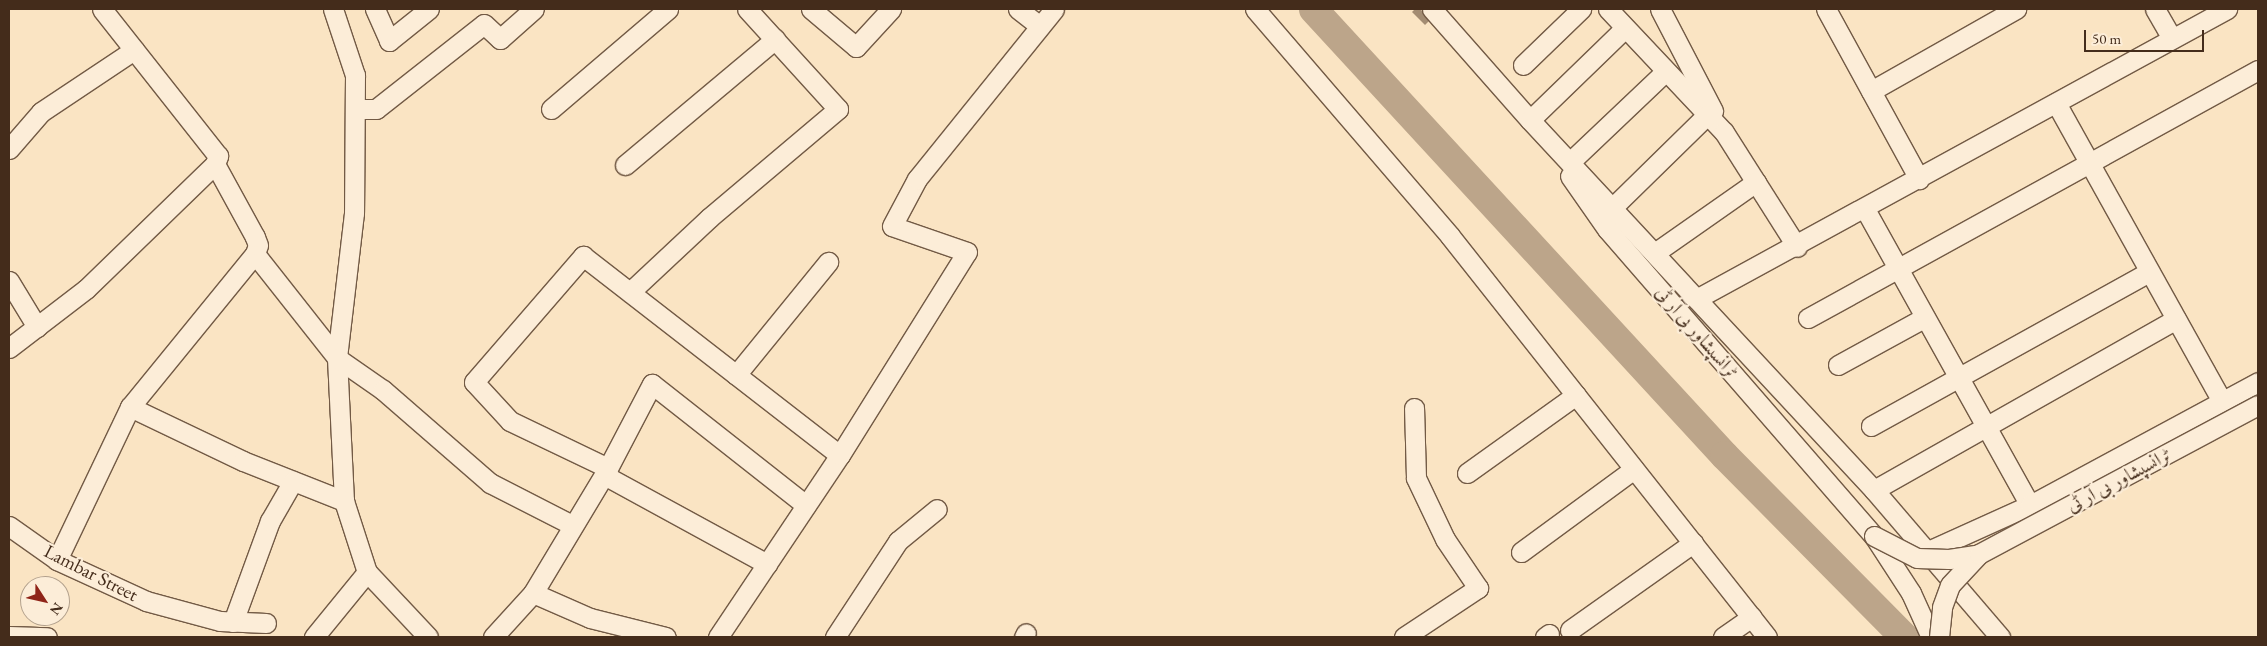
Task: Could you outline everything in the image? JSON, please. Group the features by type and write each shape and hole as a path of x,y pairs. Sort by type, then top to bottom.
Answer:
{"street":[{"path":"9,348 86,289 215,164 218,156 102,9"},
{"path":"333,9 356,75 354,213 337,358 344,501 367,572 428,637"},
{"path":"375,9 389,41 429,9"},
{"path":"355,109 376,108 484,24 500,39 534,9"},
{"path":"551,109 668,9"},
{"path":"630,292 709,218 838,108 747,9"},
{"path":"811,9 856,47 891,9"},
{"path":"1018,9 1040,26"},
{"path":"720,637 840,455 968,252 892,226 916,179 1054,9"},
{"path":"1255,9 1450,236 1767,637"},
{"path":"1432,9 1530,120 1656,252 1874,490 2000,637"},
{"path":"1523,64 1581,9"},
{"path":"1608,9 1724,132"},
{"path":"1660,9 1724,132 1797,247"},
{"path":"1826,9 1919,179"},
{"path":"1871,91 2016,9"},
{"path":"2155,9 2172,39"},
{"path":"1698,298 1797,247 2227,9"},
{"path":"1530,120 1625,28"},
{"path":"625,165 775,39"},
{"path":"9,149 41,112 134,50"},
{"path":"1808,318 2258,70"},
{"path":"1570,162 1666,71"},
{"path":"2056,103 2222,401"},
{"path":"1613,207 1707,115"},
{"name":"ٹرانسپشاور بی آر ٹی","path":"1530,120 1608,229 1874,536 1911,593 1931,637"},
{"path":"57,560 130,407 255,254 258,245 255,237 215,164"},
{"path":"1656,252 1756,182"},
{"path":"1866,209 1924,318 2030,506"},
{"path":"255,254 337,358 383,390 490,483 572,525"},
{"path":"767,564 606,471 510,421 474,382 583,256 840,455"},
{"path":"736,375 828,262"},
{"path":"1871,426 1957,376 2149,272"},
{"path":"9,281 36,326"},
{"path":"1838,365 1924,318"},
{"path":"1874,490 2176,319"},
{"path":"1926,552 2030,506 2258,382"},
{"path":"493,637 532,593 606,471 652,384 806,505"},
{"path":"1467,473 1576,395"},
{"name":"ٹرانسپشاور بی آر ٹی","path":"1874,536 1917,558 1949,559 1979,554 2258,405"},
{"path":"130,407 293,481 344,501"},
{"path":"1404,637 1478,588 1445,539 1416,478 1414,408"},
{"path":"1521,552 1634,469"},
{"path":"222,627 270,521 293,481"},
{"path":"835,637 898,541 937,509"},
{"name":"Lambar Street","path":"9,526 57,560 146,601 222,627 266,623"},
{"path":"1570,630 1693,543"},
{"name":"ٹرانسپشاور بی آر ٹی","path":"1939,637 1942,607 1950,585 1979,554"},
{"path":"314,637 367,572"},
{"path":"532,593 590,618 666,637"},
{"path":"1723,637 1752,617"},
{"path":"9,636 47,637"}],"building":[{"path":"1415,9 1420,9 1431,19 1425,25 1412,12"}],"waterway":[{"path":"1313,9 1724,455 1904,637"}]}
